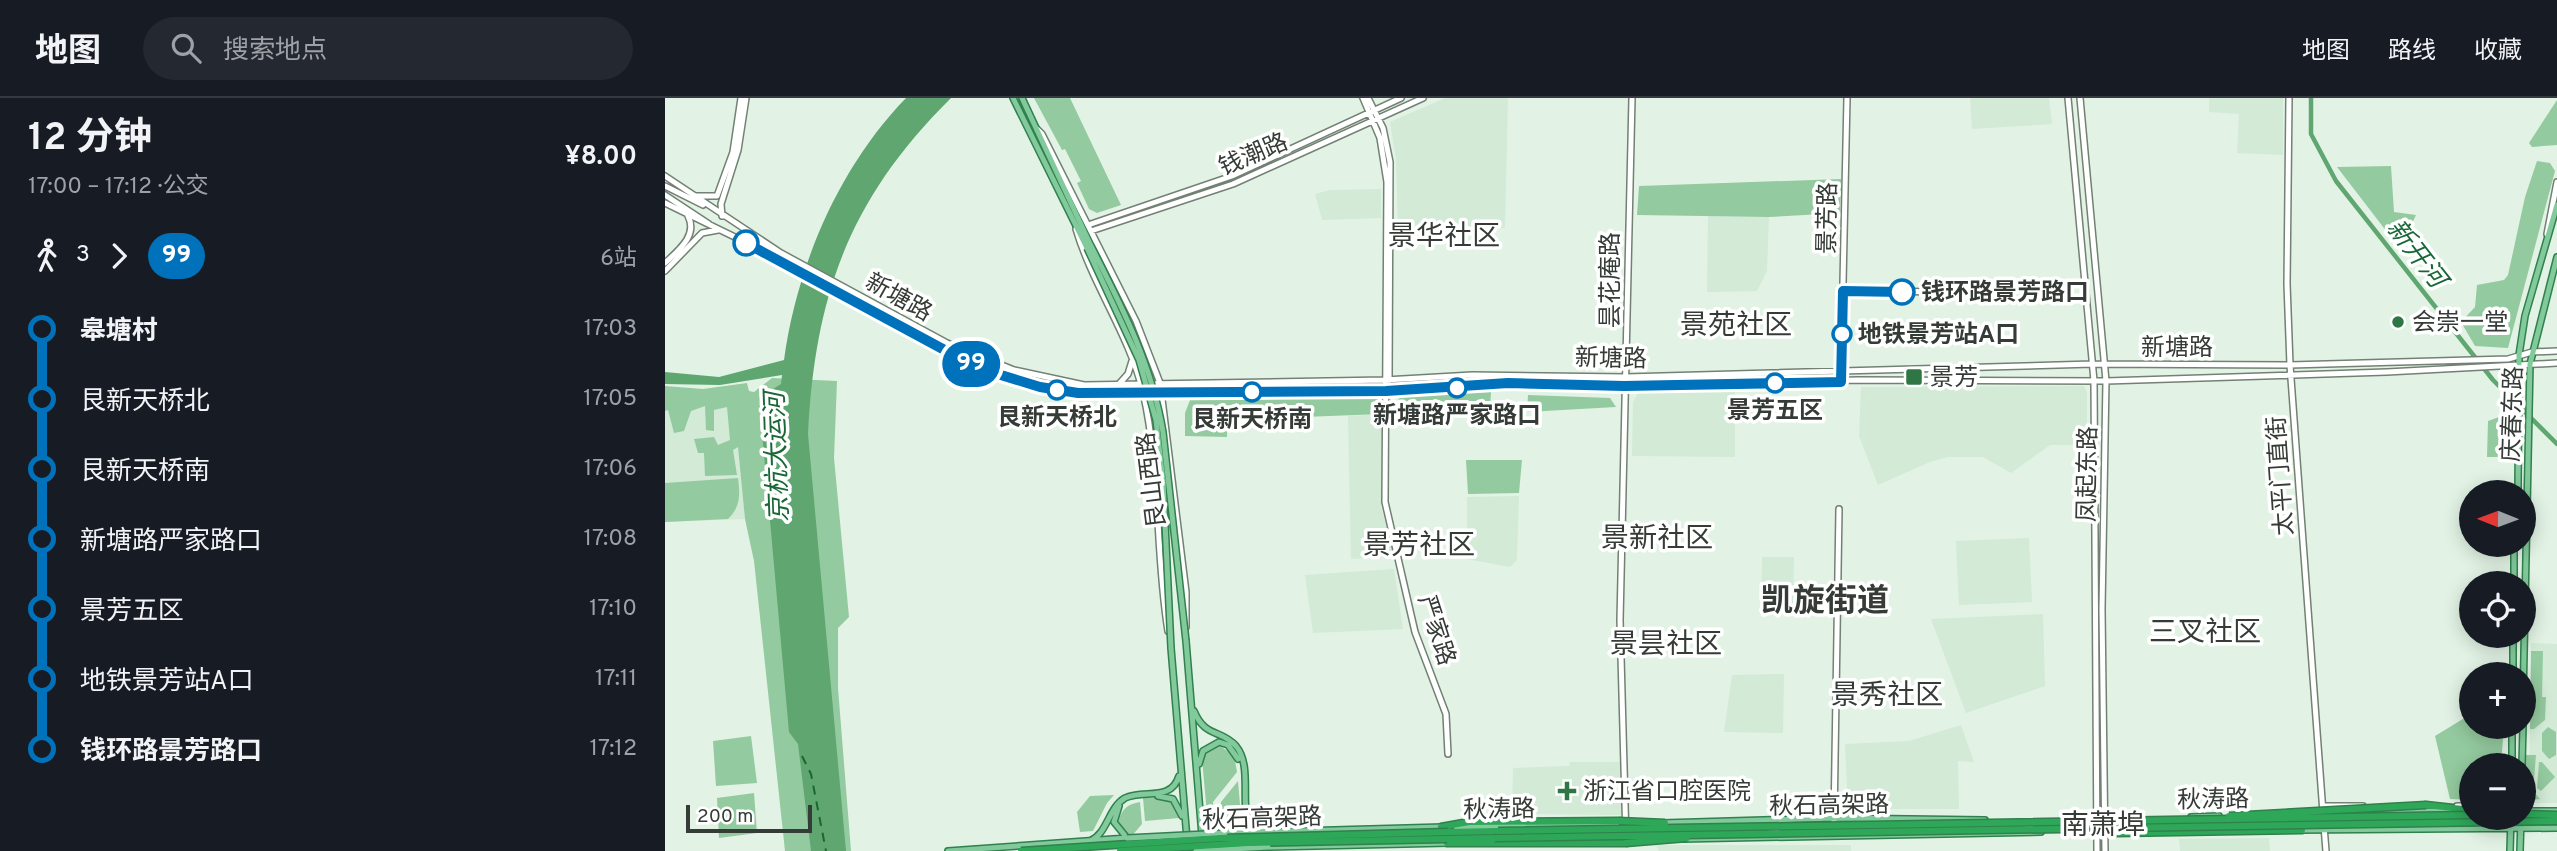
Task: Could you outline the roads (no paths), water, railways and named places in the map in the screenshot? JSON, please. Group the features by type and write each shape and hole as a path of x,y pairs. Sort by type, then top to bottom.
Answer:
{"highway":[{"path":"2176,820 2426,805 2459,809"},
{"name":"秋石高架路","path":"1021,851 1221,838 1684,826 2176,820 2459,811"},
{"path":"2536,814 2557,813"},
{"path":"1441,827 1469,822 1644,820 1684,826"},
{"name":"秋石高架路","path":"1120,851 1248,843 2557,821"},
{"path":"2028,830 2115,834 2302,830"},
{"path":"1447,847 1637,843 1709,835"}],"main road":[{"path":"692,194 705,198 717,196 733,152 743,98"},
{"path":"722,216 721,204 738,150 743,98"},
{"name":"艮山西路","path":"1013,98 1074,223 1135,336 1159,410 1186,641 1203,851"},
{"name":"艮山西路","path":"1022,98 1139,360 1156,420 1163,481 1171,648"},
{"name":"严家路","path":"1365,98 1386,138 1392,180 1385,502 1415,632 1446,714 1448,754"},
{"name":"钱潮路","path":"1090,228 1226,179 1401,98"},
{"name":"钱潮路","path":"1090,228 1233,184 1423,98"},
{"name":"昙花庵路","path":"1626,840 1620,620 1632,98"},
{"name":"景芳路","path":"1841,382 1847,98"},
{"name":"凤起东路","path":"2068,98 2094,381 2097,851"},
{"name":"凤起东路","path":"2080,98 2106,381 2102,609 2105,851"},
{"name":"太平门直街","path":"2289,98 2287,284 2290,365 2326,851"},
{"name":"艮山西路","path":"1037,129 1136,321 1160,383 1186,592 1186,641"},
{"name":"新塘路","path":"665,176 706,206"},
{"name":"庆春东路","path":"2518,480 2518,355 2525,316 2546,242 2557,182"},
{"name":"新塘路","path":"665,186 706,206 779,256"},
{"name":"新塘路","path":"665,195 710,225"},
{"name":"新塘路","path":"665,203 779,256 981,359 1014,370 1084,385 1387,380 1510,374 1626,377 1841,373 2093,364 2290,365 2482,360 2557,351"},
{"path":"2546,242 2557,205"},
{"path":"665,263 691,234 692,225 688,216"},
{"name":"艮山西路","path":"1074,223 1083,254 1132,358 1143,394 1157,473 1163,580 1188,851"},
{"path":"665,271 702,233 720,230"},
{"name":"庆春东路","path":"2524,662 2530,363 2557,257"},
{"name":"新塘路","path":"840,288 948,353 996,374 1040,387 1078,393 1386,391 1508,383 1624,386 2106,381 2478,369 2557,363"},
{"path":"1843,291 1964,292"},
{"path":"1119,384 1128,374 1132,358"},
{"path":"1833,838 1839,509"},
{"path":"1192,707 1203,728 1236,746 1243,760 1247,818 1257,827 1270,832"},
{"path":"1087,843 1096,839 1111,811 1124,799 1165,792 1176,785 1179,779 1179,742"},
{"path":"1197,776 1201,755 1213,743 1228,745 1237,755 1242,819 1238,827 1226,833"},
{"path":"1126,838 1115,828 1114,817 1118,807 1131,799 1161,796 1173,799 1179,806 1186,828"},
{"name":"秋涛路","path":"948,851 1226,833 1441,827 1834,818 2105,819 2323,809 2459,811"},
{"name":"秋涛路","path":"2536,828 2557,828"},
{"name":"秋涛路","path":"1196,851 1382,843 1447,847 1626,840 1833,838 2106,830 2459,829"},
{"path":"2510,851 2511,830"},
{"path":"2520,851 2521,830"},
{"path":"1257,851 1268,847"},
{"path":"1235,849 1243,851"}],"water":[{"name":"京杭大运河","path":"906,98 951,98 916,135 863,211 844,251 830,293 819,336 812,383 808,434 846,851 811,851 798,744 789,732 759,398 781,384 782,375 720,385 665,384 665,372 719,377 784,360 799,289 825,219 841,186 861,155 882,125"}],"waterway":[{"name":"新开河","path":"2311,98 2311,134 2336,181 2493,380 2557,444"}],"place":[{"name":"钱环路景芳路口","path":"1902,292"},
{"name":"会崇一堂","path":"2398,322"},
{"name":"地铁景芳站A口","path":"1842,334"},
{"name":"景芳","path":"1914,377"},
{"name":"景芳五区","path":"1775,383"},
{"name":"新塘路严家路口","path":"1457,388"},
{"name":"艮新天桥北","path":"1057,390"},
{"name":"艮新天桥南","path":"1252,392"},
{"name":"浙江省口腔医院","path":"1567,791"}],"district":[{"name":"景华社区","path":"1444,235"},
{"name":"景苑社区","path":"1736,324"},
{"name":"景新社区","path":"1657,537"},
{"name":"景芳社区","path":"1419,544"},
{"name":"凯旋街道","path":"1825,600"},
{"name":"三叉社区","path":"2205,631"},
{"name":"景昙社区","path":"1666,643"},
{"name":"景秀社区","path":"1887,694"},
{"name":"南萧埠","path":"2103,824"}]}
